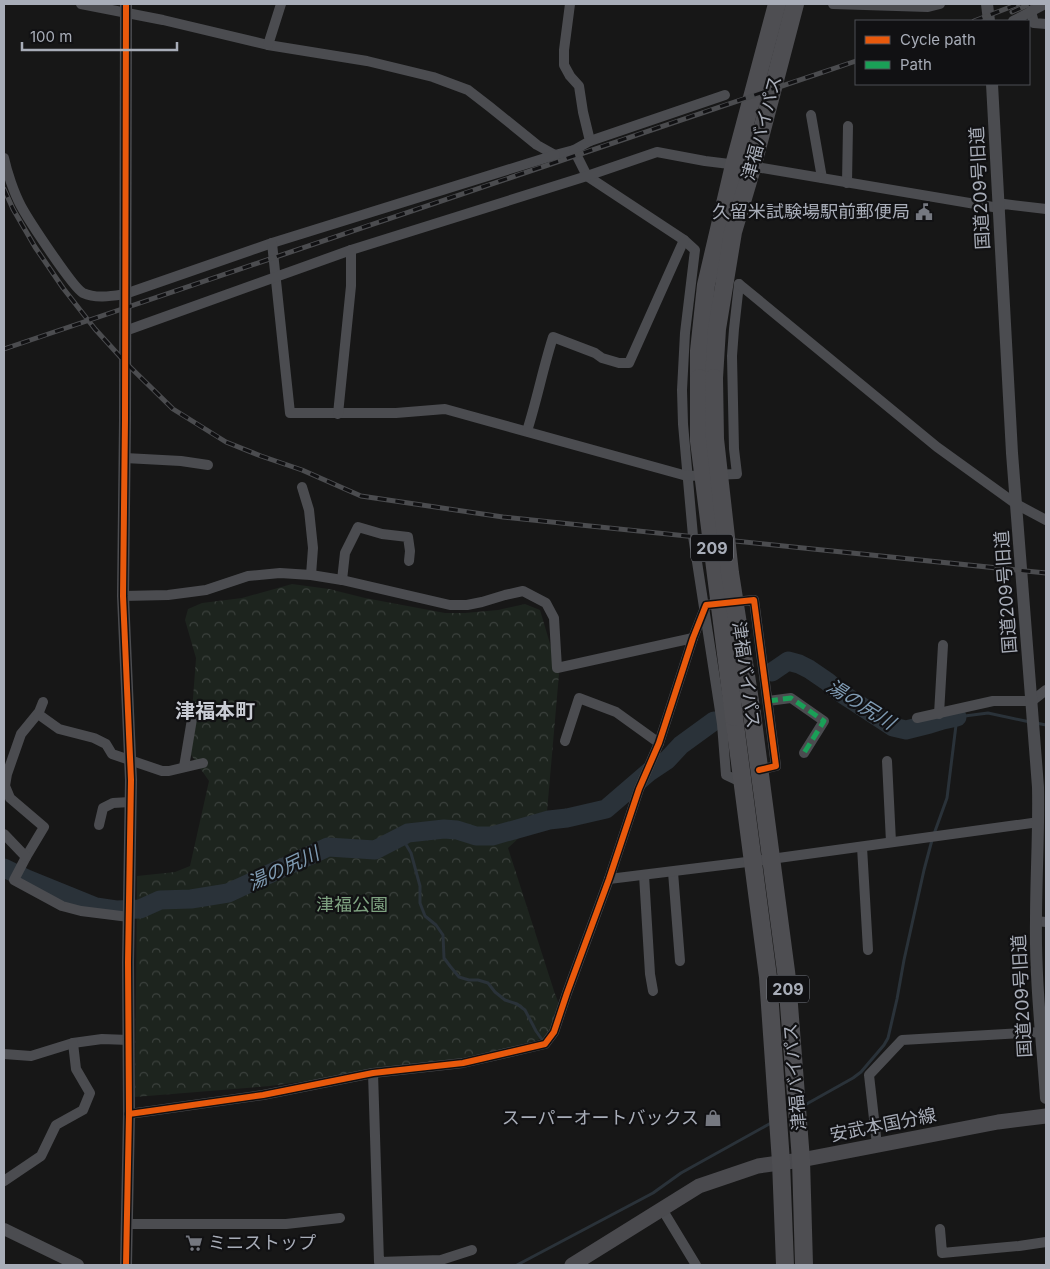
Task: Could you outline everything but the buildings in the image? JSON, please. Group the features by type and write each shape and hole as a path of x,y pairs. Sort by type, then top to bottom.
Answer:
{"highway":[{"name":"津福バイパス","path":"777,4 734,165 706,285 699,351 706,378 715,438 730,573 752,714 787,979 801,1160 804,1265"},
{"name":"津福バイパス","path":"785,1265 781,1162 768,976 699,441 706,378 717,329 733,232 752,168 795,4"}],"main road":[{"name":"安武本国分線","path":"572,1265 699,1186 758,1166 801,1160 998,1122 1046,1116"}],"street":[{"path":"81,4 126,8 268,45 367,61 433,77 468,90 537,145 555,155"},
{"path":"268,45 281,4"},
{"path":"570,4 564,65 570,76 579,86 590,142"},
{"path":"833,4 928,7 940,4"},
{"path":"988,4 988,20"},
{"path":"1015,20 1045,4"},
{"path":"126,8 123,596 130,760 128,917 129,1114 126,1265"},
{"path":"1031,11 1034,23 1046,24"},
{"name":"国道209号旧道","path":"992,85 1016,504 1032,701 1042,788 1039,822 1042,975 1041,1032 1046,1098"},
{"path":"4,158 20,205 68,276 82,292 109,297 125,294 272,242 574,150 590,142 725,95"},
{"path":"811,115 822,178"},
{"path":"847,183 848,126"},
{"path":"574,150 587,176 684,240 695,250 687,314 683,372 683,424 693,536 722,724 726,775 743,783"},
{"path":"125,331 350,250 587,176 657,152 999,208 1004,204 1046,209"},
{"path":"527,431 553,337 595,352 602,358 619,363 628,363 684,240"},
{"path":"272,242 290,413 396,413 445,409 688,476 737,474 734,449 732,356 739,284 938,447 1016,504 1046,520"},
{"path":"338,414 351,286 350,250"},
{"path":"125,458 181,461 208,465"},
{"path":"302,488 308,510 313,548 311,575"},
{"path":"342,580 345,554 358,527 382,534 408,537 409,561"},
{"path":"123,596 168,595 206,590 248,576 280,573 342,580 450,605 467,605 524,591 546,603 554,618 557,668 693,638"},
{"path":"129,1114 263,1095 374,1073 463,1063 545,1044 554,1032 639,789 659,743 693,638 706,605 754,600 776,766 759,770"},
{"path":"939,714 943,645"},
{"path":"917,718 994,702 1032,701 1046,690"},
{"path":"566,741 579,698 616,712 659,743"},
{"path":"768,701 791,698 824,721 804,752"},
{"path":"43,702 38,714 21,734 7,774 5,786 10,798 44,827 14,880 62,906 128,917"},
{"path":"184,767 194,707"},
{"path":"38,714 59,729 94,738 106,744 112,754 162,771 203,763"},
{"path":"887,761 891,842"},
{"path":"98,825 103,808 113,803 130,802"},
{"path":"609,879 771,860 1039,822"},
{"path":"4,834 26,857"},
{"path":"862,847 868,950"},
{"path":"673,872 680,961"},
{"path":"644,875 652,991"},
{"path":"877,1145 869,1075 902,1040 1041,1032"},
{"path":"4,1054 31,1056 73,1042 102,1039 129,1040"},
{"path":"4,1181 41,1156 56,1125 84,1110 90,1092 76,1069 73,1042"},
{"path":"374,1073 379,1262 441,1260 472,1250"},
{"path":"662,1209 696,1265"},
{"path":"127,1224 286,1224 340,1218"},
{"path":"4,1229 78,1265"},
{"path":"940,1229 942,1253 1046,1242"}],"green space":[{"name":"津福公園","path":"292,584 329,589 365,598 445,613 498,610 525,604 540,610 559,674 547,812 508,848 562,1011 545,1038 465,1059 270,1086 135,1097 137,876 175,872 190,866 209,781 189,752 196,658 185,620 188,609 202,603 242,598"}],"waterway":[{"name":"湯の尻川","path":"772,672 788,661 799,664 893,727 906,730 957,717"},
{"path":"934,834 947,798 957,717 988,713 1030,722"},
{"name":"湯の尻川","path":"4,868 96,907 116,910 140,909 160,900 191,899 228,893 328,847 375,850 408,833 444,829 457,830 476,836 492,836 549,820 606,809 649,772 667,760 681,745 714,721"},
{"path":"1036,723 1046,725"},
{"path":"401,836 411,853 420,886 420,903 425,916 436,925 443,935 444,958 459,977 488,983 505,1000 517,1004 525,1010 543,1041"},
{"path":"803,1106 861,1072 888,1038 932,840"},
{"path":"517,1265 653,1193 681,1173 771,1123"}],"railway":[{"path":"977,20 1018,4"},
{"path":"1012,12 1030,4"},
{"path":"4,349 855,61"},
{"path":"4,189 35,247 63,288 95,329 125,362 173,409 226,442 302,470 361,496 503,517 1046,573"}],"marked path":[{"path":"768,701 791,698 824,721 804,753"}],"cycle path":[{"path":"126,4 123,596 131,780 126,1265"},
{"path":"129,1114 263,1095 373,1073 463,1063 545,1044 554,1032 639,789 659,743 693,638 706,605 754,600 776,766 759,770"}],"place":[{"name":"久留米試験場駅前郵便局","path":"924,212"},
{"name":"スーパーオートバックス","path":"713,1118"},
{"name":"ミニストップ","path":"194,1243"}],"district":[{"name":"津福本町","path":"215,711"}]}
